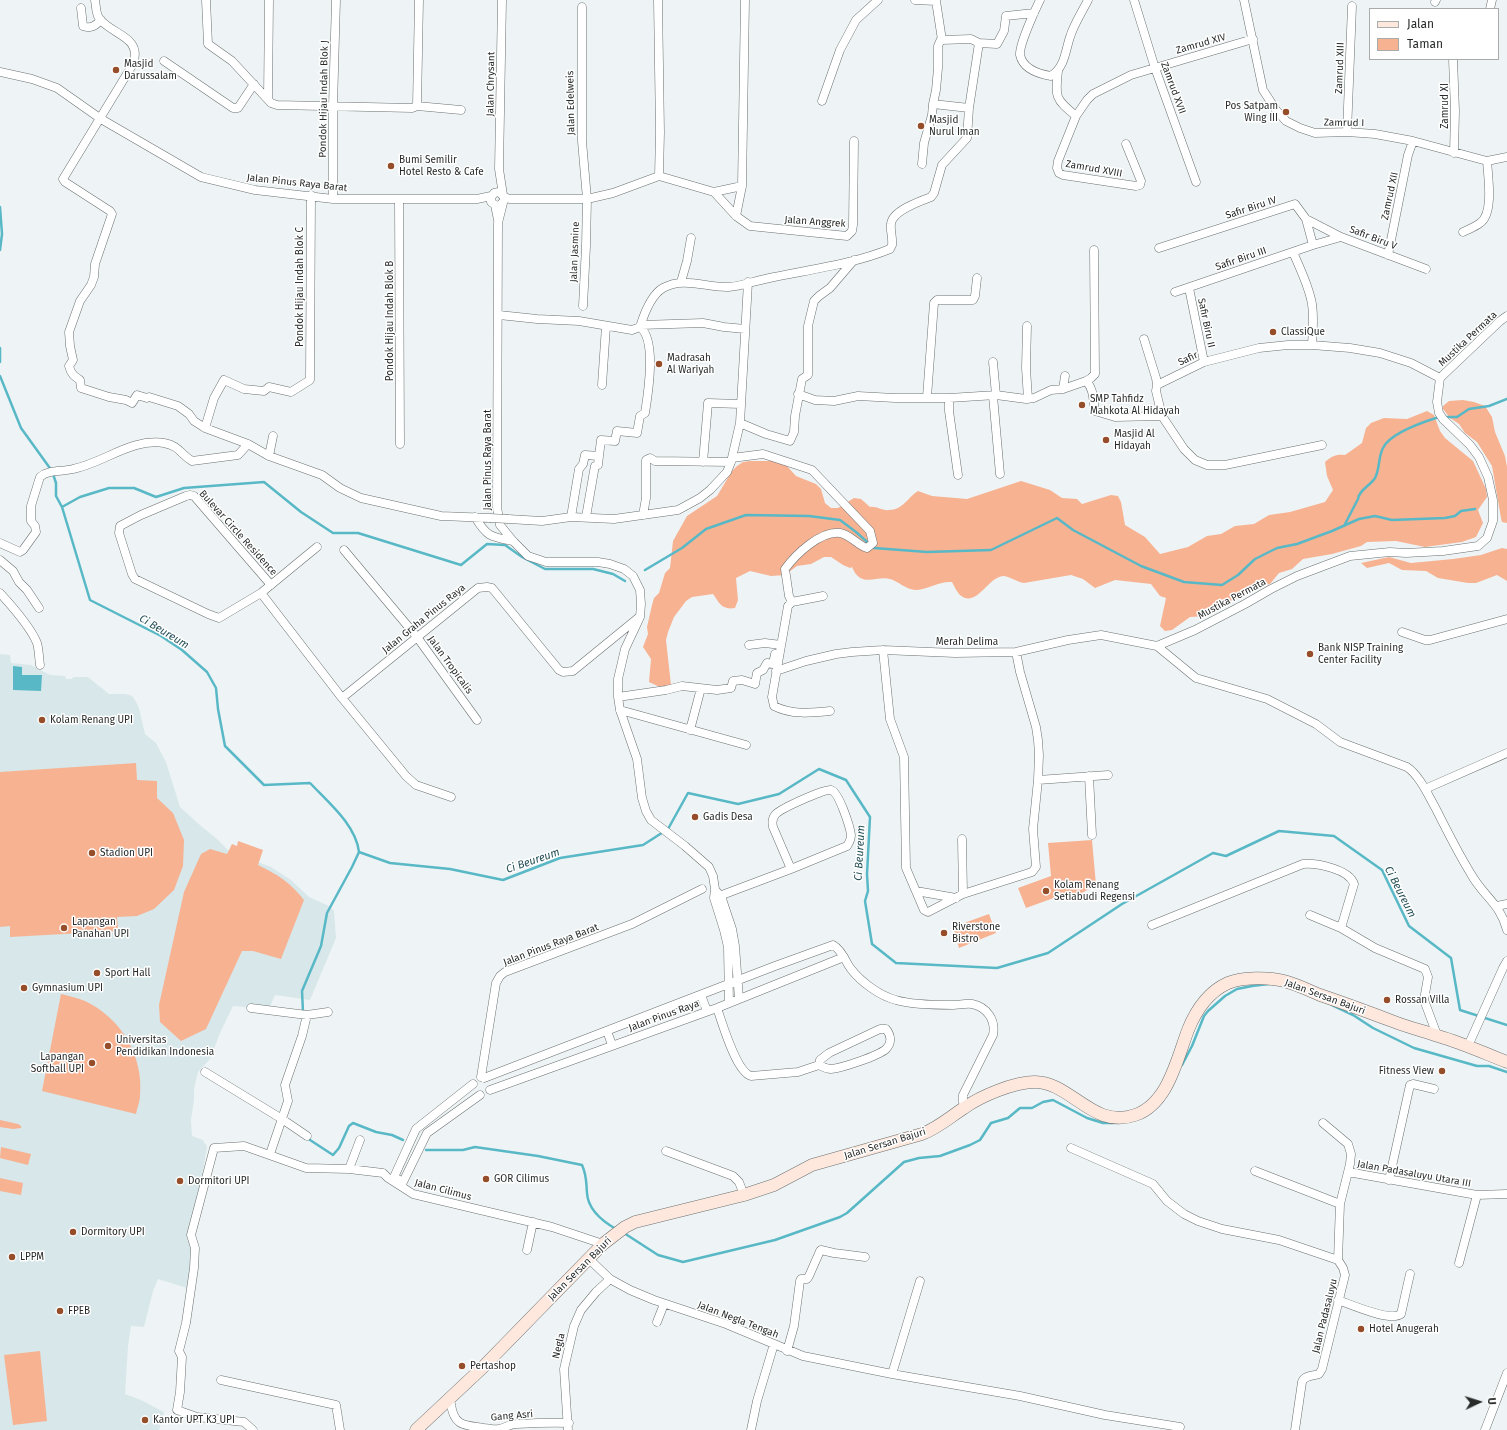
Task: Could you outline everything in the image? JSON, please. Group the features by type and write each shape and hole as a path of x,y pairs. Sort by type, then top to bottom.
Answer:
{"main road":[{"name":"Jalan Sersan Bajuri","path":"416,1430 481,1369 603,1244 635,1222 744,1195 774,1185 812,1165 906,1139 930,1130 981,1098 1010,1087 1035,1082 1049,1084 1102,1115 1118,1118 1135,1115 1151,1106 1168,1083 1182,1050 1188,1030 1199,1008 1212,994 1228,983 1260,978 1283,981 1411,1029 1438,1035 1507,1062"}],"street":[{"path":"95,0 98,17 111,28 124,36 131,44 136,57 101,119 63,179 65,182 110,211 112,214 95,264 94,277 91,285 80,301 69,332 73,360 69,366 70,371 80,380 81,388 83,389 109,398 126,400 132,403 136,395 147,398 149,397 178,406 194,421 205,428 248,444 269,456 322,475 340,488 370,501 441,516 508,518 542,521 570,517 614,519 678,510 700,498 710,490 727,472 732,460 740,423 748,282"},
{"path":"206,0 208,44 232,61 271,103 277,105 412,108 417,106 461,110"},
{"path":"268,99 269,0"},
{"name":"Pondok Hijau Indah Blok J","path":"333,198 333,106 336,0"},
{"path":"417,106 419,0"},
{"name":"Jalan Chrysant","path":"499,199 502,0"},
{"path":"658,0 660,132 659,176 714,192 742,186"},
{"path":"736,216 742,186 745,0"},
{"path":"822,101 840,50 856,20 878,0"},
{"path":"915,0 936,1 941,40 938,46 936,90 932,104 932,115 923,148 922,164"},
{"path":"1040,0 1026,33 1020,54 1024,65 1039,74 1051,76 1058,71 1063,64 1070,36 1088,0"},
{"name":"Zamrud XVII","path":"1134,0 1155,68 1196,182"},
{"name":"Zamrud I","path":"1244,0 1263,90 1286,121 1315,133 1347,132 1375,134 1413,141 1487,161 1507,157"},
{"name":"Zamrud XIII","path":"1347,132 1352,6"},
{"name":"Jalan Edelweis","path":"582,7 582,141 587,199"},
{"path":"81,8 83,26 91,28 96,26 101,20"},
{"path":"941,40 971,40 998,44 1004,31 1006,16 1034,13"},
{"name":"Zamrud XIV","path":"1155,68 1252,39"},
{"path":"641,326 648,307 656,294 663,288 681,282 730,288 748,282 854,260 890,249 892,245 892,218 897,213 931,197 934,193 942,165 967,138 979,42"},
{"name":"Zamrud XI","path":"1453,60 1455,111 1454,153"},
{"path":"164,61 233,108 238,108 254,84"},
{"name":"Zamrud XVIII","path":"1126,144 1141,181 1140,185 1136,186 1063,175 1059,173 1057,168 1058,161 1076,116 1087,100 1093,94 1131,75 1155,68"},
{"path":"1058,71 1055,91 1058,99 1066,109 1076,116"},
{"name":"Jalan Pinus Raya Barat","path":"0,72 57,88 101,119 202,177 255,190 333,198 587,199 613,193 659,176"},
{"path":"932,104 970,108"},
{"name":"Jalan Anggrek","path":"736,216 750,226 847,236 852,231 854,226 854,141"},
{"name":"Zamrud XII","path":"1388,255 1408,155 1413,141"},
{"path":"1463,232 1482,222 1487,213 1489,202 1487,161"},
{"path":"714,192 736,216"},
{"name":"Pondok Hijau Indah Blok C","path":"205,428 214,398 224,380 244,389 264,391 269,387 290,392 310,380 311,195"},
{"name":"Pondok Hijau Indah Blok B","path":"399,199 400,444"},
{"name":"Jalan Pinus Raya Barat","path":"499,199 496,506 500,524 512,541 528,556 546,562 598,562 610,564 624,569 633,576 640,590 640,617 622,659 618,679 618,697 620,710 637,759 642,798 646,811 651,820 685,846 708,867 713,876 715,889 732,929 737,958 739,999"},
{"name":"Jalan Jasmine","path":"583,306 587,199"},
{"name":"Safir Biru IV","path":"1159,248 1294,204 1298,206 1306,219 1341,237"},
{"path":"1306,219 1313,245"},
{"name":"Safir Biru V","path":"1313,245 1341,237 1426,269"},
{"path":"681,282 691,238"},
{"name":"Safir Biru III","path":"1175,292 1313,245"},
{"path":"798,394 815,400 834,402 858,396 895,398 994,396 1028,399 1034,398 1051,390 1063,390 1086,381 1095,374 1094,250"},
{"path":"1293,252 1312,304 1312,345"},
{"path":"740,423 766,434 790,441 794,432 798,394 802,380 808,375 808,326 814,301 830,288 854,260"},
{"path":"927,397 934,303 937,300 973,300 977,278"},
{"name":"Safir Biru II","path":"1189,288 1204,362"},
{"path":"499,315 579,321 632,330 641,326 691,323 745,329"},
{"name":"Mustika Permata","path":"1157,646 1195,630 1290,580 1350,556 1390,552 1406,553 1443,551 1478,546 1487,538 1493,521 1493,500 1488,476 1479,457 1470,445 1443,419 1439,413 1437,402 1440,378 1500,320 1507,316"},
{"path":"602,385 606,326"},
{"path":"586,517 595,466 598,465 601,440 615,441 616,431 618,430 637,433 640,416 645,413 649,391 650,348 644,330 641,326"},
{"path":"1027,326 1026,368 1028,399"},
{"path":"1144,339 1157,385 1156,391 1162,416 1184,449 1195,460 1207,465 1225,465 1322,445"},
{"name":"Safir","path":"1157,385 1204,362 1259,348 1288,345 1350,348 1380,354 1411,363 1440,378"},
{"path":"993,362 1000,474"},
{"path":"1063,390 1066,376"},
{"path":"1086,381 1091,386 1095,411 1098,413 1114,418 1162,416"},
{"path":"949,398 948,411 958,476"},
{"path":"703,462 708,404 741,404"},
{"path":"269,456 273,436"},
{"path":"0,543 20,552 36,532 35,526 31,521 31,506 40,477 44,474 58,470 72,470 138,444 155,442 171,445 178,448 192,461 238,455 248,444"},
{"path":"643,515 646,498 646,460 650,458 655,460 703,462 732,460 763,454 812,470 870,531 870,545 860,546 852,538 840,533 820,537 811,542 784,569 788,596 792,602"},
{"path":"570,517 579,469 584,464 585,455 599,456"},
{"name":"Bulevar Circle Residence","path":"271,585 194,496 186,496 141,514 120,526 119,533 135,579 219,618 261,593 271,585 317,547"},
{"path":"475,517 482,529 492,537 512,541"},
{"name":"Jalan Tropicalis","path":"344,550 417,637 477,720"},
{"path":"0,560 13,571 19,582 27,590 39,608"},
{"name":"Jalan Graha Pinus Raya","path":"342,698 478,588 490,587 559,670 563,672 573,671 640,617"},
{"path":"0,593 34,636 38,646 40,665"},
{"path":"261,593 342,698 406,776 416,785 451,797"},
{"path":"618,697 666,690 682,686 717,690 731,688 733,681 742,680 755,684 757,673 763,670 767,663 773,664 788,606 792,602 823,596"},
{"path":"1402,632 1425,640 1430,640 1507,619"},
{"name":"Merah Delima","path":"776,671 806,661 836,654 883,650 955,653 1016,652 1068,640 1101,635 1157,646"},
{"path":"749,645 779,645"},
{"path":"779,645 772,697 774,706 780,710 793,713 830,711"},
{"path":"1157,646 1200,680 1267,698 1316,724 1340,742 1407,766 1425,790 1471,876 1497,906 1507,930"},
{"path":"883,650 890,719 904,757 906,868 924,910 927,912 960,896 1032,872 1035,869 1036,860 1033,829 1038,780 1038,740 1036,727 1020,672 1016,652"},
{"path":"690,730 700,692"},
{"path":"620,710 746,746"},
{"path":"1425,790 1507,753"},
{"path":"1038,780 1108,775"},
{"path":"1089,776 1092,835"},
{"path":"718,897 791,869 847,846 850,842 850,830 838,797 832,790 805,799 775,815 772,821 773,827 791,869"},
{"path":"960,896 962,839"},
{"path":"1152,925 1303,864 1310,863 1341,871 1352,877 1353,887 1341,928"},
{"name":"Jalan Pinus Raya Barat","path":"483,1077 496,983 500,976 505,972 632,924 702,890"},
{"path":"916,891 960,896"},
{"name":"Jalan Pinus Raya Barat","path":"718,897 728,947 730,1002"},
{"path":"1497,906 1507,904"},
{"path":"1310,915 1341,928 1375,948 1425,969 1428,972 1428,977 1424,1000 1438,1035"},
{"name":"Jalan Pinus Raya","path":"830,945 837,947 844,957 717,1008 490,1090 486,1094 480,1095 427,1133 403,1182 394,1177 416,1129 473,1084 476,1079 483,1077 568,1046 830,945"},
{"path":"844,957 851,969 869,986 895,1000 954,1005 972,1004 988,1012 993,1024 994,1035 963,1095 965,1108"},
{"path":"1470,1047 1478,1033 1507,961"},
{"path":"1499,983 1507,972"},
{"path":"701,995 707,1011"},
{"path":"251,1008 307,1015 328,1012"},
{"path":"717,1008 734,1056 743,1070 748,1075 753,1076 798,1072 819,1065 828,1069 841,1067 878,1054 886,1049 890,1043 889,1033 886,1030 880,1029 829,1053 820,1060 819,1065"},
{"path":"270,1154 289,1099 285,1085 302,1036 307,1015"},
{"path":"607,1031 612,1045"},
{"path":"568,1046 574,1059"},
{"path":"205,1072 282,1119 306,1136"},
{"path":"483,1077 489,1081 490,1090"},
{"path":"473,1084 474,1091 480,1095"},
{"path":"1389,1180 1410,1085 1413,1084 1434,1089"},
{"name":"Jalan Padasaluyu","path":"1295,1430 1302,1382 1306,1377 1319,1374 1322,1369 1345,1275 1338,1260 1340,1204 1351,1154 1348,1144 1323,1123"},
{"path":"349,1169 360,1140"},
{"path":"218,1142 235,1143 244,1146"},
{"name":"Jalan Cilimus","path":"253,1430 244,1422 197,1417 177,1410 180,1392 182,1357 179,1351 186,1323 194,1268 195,1248 191,1235 213,1150 216,1147 244,1146 306,1168 349,1169 383,1173 388,1178 414,1194 533,1222 603,1244"},
{"path":"1071,1148 1152,1184 1167,1201 1184,1214 1198,1221 1222,1229 1279,1240 1338,1260"},
{"path":"666,1151 733,1176 739,1182 744,1195"},
{"path":"1255,1171 1340,1204"},
{"name":"Jalan Padasaluyu Utara III","path":"1348,1172 1477,1195 1507,1194"},
{"name":"Jalan Padasaluyu Utara III","path":"1459,1263 1477,1195"},
{"path":"527,1250 533,1222"},
{"path":"787,1351 794,1326 800,1281 801,1279 806,1279 809,1276 820,1251 865,1257"},
{"name":"Jalan Negla Tengah","path":"589,1259 610,1279 630,1290 664,1304 726,1324 787,1351 803,1356 892,1374 1020,1396 1105,1414 1180,1427"},
{"path":"1338,1300 1387,1316 1398,1316 1401,1314 1410,1274"},
{"name":"Negla","path":"569,1427 564,1369 574,1326 581,1310 596,1292 610,1279"},
{"path":"892,1374 920,1281"},
{"path":"657,1322 664,1304"},
{"path":"751,1430 757,1401 774,1344"},
{"path":"1485,1430 1507,1373"},
{"path":"221,1380 336,1405 340,1430"},
{"name":"Gang Asri","path":"447,1401 451,1404 455,1418 463,1425 469,1427 491,1430 500,1429 515,1424 569,1427"}],"shaded area":[{"name":"Universitas Pendidikan Indonesia","path":"0,654 10,655 11,663 31,665 50,675 65,676 66,679 71,679 74,677 88,677 109,694 126,694 132,696 139,708 145,734 156,743 166,762 180,807 229,851 271,867 291,880 309,897 329,906 334,911 336,938 310,1000 275,995 269,1009 233,1006 210,1059 198,1072 194,1089 191,1120 192,1136 203,1140 207,1147 194,1221 195,1257 187,1288 158,1279 153,1291 144,1327 131,1326 128,1346 125,1394 141,1400 164,1412 159,1430 0,1430"}],"green space":[{"path":"1463,400 1485,406 1492,417 1495,432 1505,456 1507,467 1507,523 1502,522 1492,466 1477,442 1465,433 1459,424 1450,418 1443,409 1443,406 1449,401"},
{"path":"1427,411 1434,415 1440,431 1445,438 1473,461 1486,489 1487,497 1478,510 1483,523 1476,537 1462,542 1425,547 1396,541 1367,542 1361,546 1332,554 1303,559 1292,569 1279,573 1270,584 1256,587 1245,596 1224,603 1205,616 1190,617 1172,630 1165,631 1160,626 1166,598 1160,596 1151,584 1115,580 1095,588 1083,579 1071,575 1024,583 1003,576 992,581 977,595 971,598 966,598 959,594 952,582 915,590 905,587 890,579 885,578 869,580 860,578 852,567 850,568 843,565 831,557 824,557 811,564 797,566 785,575 771,576 750,571 736,578 738,600 735,608 727,608 722,606 713,594 692,597 686,601 674,617 666,640 671,685 666,690 649,682 651,659 643,647 648,634 647,627 654,598 659,593 665,573 670,568 673,541 687,516 717,496 732,471 743,462 780,461 796,476 816,484 821,489 825,503 831,508 838,508 854,498 861,499 870,507 886,510 894,509 902,506 918,491 932,496 967,499 1021,481 1050,490 1062,498 1077,499 1082,504 1111,495 1118,496 1121,502 1125,525 1145,537 1160,554 1188,547 1207,536 1221,534 1235,526 1254,524 1269,515 1290,512 1325,502 1333,490 1327,476 1325,462 1334,456 1345,455 1362,443 1366,428 1371,423 1384,418 1407,419"},
{"path":"1502,548 1507,549 1507,581 1497,575 1476,583 1468,583 1438,578 1426,571 1402,570 1389,563 1367,568 1361,563 1389,557 1411,563 1453,559 1481,555"},
{"name":"Stadion UPI","path":"136,763 137,780 157,781 157,798 173,813 184,840 183,866 174,890 154,909 137,916 117,917 118,931 10,937 10,926 0,927 0,772"},
{"path":"1092,840 1096,885 1075,897 1073,894 1062,895 1026,908 1018,888 1051,876 1048,843"},
{"path":"238,841 263,850 258,865 283,880 304,900 281,959 253,951 242,951 206,1029 181,1041 160,1022 159,1005 184,892 201,854 210,849 227,854 232,844 237,846"},
{"path":"989,914 996,933 959,948 953,927"},
{"name":"Lapangan Softball UPI","path":"61,994 85,1001 98,1008 109,1017 128,1040 134,1053 140,1081 140,1098 136,1114 42,1091"},
{"path":"0,1120 18,1124 21,1128 13,1129 0,1127"},
{"path":"1,1147 31,1154 28,1165 0,1158"},
{"path":"0,1178 23,1183 21,1195 0,1191"},
{"path":"40,1351 47,1421 13,1425 4,1355"}],"water":[{"path":"13,666 22,667 22,675 42,675 41,691 13,690"}],"waterway":[{"name":"Ci Beureum","path":"0,207 2,234 0,250"},
{"name":"Ci Beureum","path":"0,348 0,362"},
{"name":"Ci Beureum","path":"0,376 21,428 52,471 56,483 56,496 62,507 80,497 109,488 134,488 156,497 184,488 264,482 301,512 333,533 358,533 461,565 487,544 505,545 522,557 545,569 593,569 613,574 625,581"},
{"path":"1444,417 1457,417 1469,409 1489,406 1507,399"},
{"path":"1344,526 1360,493 1375,478 1378,471 1381,452 1387,443 1400,433 1439,417"},
{"name":"Ci Beureum","path":"62,507 90,600 161,636 182,650 207,672 216,688 218,709 225,746 264,785 310,783 333,806 347,823 353,832 359,852 390,863 450,869 503,880 560,858 643,845 668,829 688,793 738,804 779,794 819,769 846,780 870,817 867,874 868,891 865,901 872,944 896,963 997,968 1048,953 1122,904 1213,853 1226,856 1279,831 1334,836 1382,870 1409,926 1451,958 1460,1010 1507,1025"},
{"path":"645,570 682,548 706,529 746,515 809,516 840,520 874,548 927,552 991,550 1057,518 1073,530 1141,566 1184,582 1222,585 1238,575 1255,559 1277,548 1297,544 1359,519 1375,516 1392,520 1445,518 1455,516 1461,511 1475,509"},
{"path":"303,1012 302,991 321,946 327,913 359,852"},
{"path":"1182,1065 1192,1046 1204,1016 1208,1011 1225,996 1237,989 1269,984"},
{"path":"1332,1005 1353,1015 1373,1028 1414,1048 1477,1066 1489,1066 1507,1072"},
{"path":"624,1233 658,1255 683,1262 775,1240 840,1217 847,1213 904,1162 919,1158 940,1156 970,1145 980,1140 991,1123 1008,1118 1020,1108 1032,1108 1043,1102 1053,1100 1087,1118 1103,1123 1113,1123"},
{"path":"307,1138 333,1155 339,1148 349,1126 353,1123 403,1140"},
{"path":"426,1150 463,1150 475,1147 538,1156 582,1165 586,1176 587,1193 590,1205 601,1219 616,1229"}],"place":[{"name":"Masjid Darussalam","path":"116,70"},
{"name":"Pos Satpam Wing III","path":"1286,112"},
{"name":"Masjid Nurul Iman","path":"921,126"},
{"name":"Bumi Semilir Hotel Resto & Cafe","path":"391,166"},
{"name":"ClassiQue","path":"1273,332"},
{"name":"Madrasah Al Wariyah","path":"659,364"},
{"name":"SMP Tahfidz Mahkota Al Hidayah","path":"1082,405"},
{"name":"Masjid Al Hidayah","path":"1106,440"},
{"name":"Bank NISP Training Center Facility","path":"1310,654"},
{"name":"Kolam Renang UPI","path":"42,720"},
{"name":"Gadis Desa","path":"695,817"},
{"name":"Stadion UPI","path":"92,853"},
{"name":"Kolam Renang Setiabudi Regensi","path":"1046,891"},
{"name":"Lapangan Panahan UPI","path":"64,928"},
{"name":"Riverstone Bistro","path":"944,933"},
{"name":"Sport Hall","path":"97,973"},
{"name":"Gymnasium UPI","path":"24,988"},
{"name":"Rossan Villa","path":"1387,1000"},
{"name":"Universitas Pendidikan Indonesia","path":"108,1046"},
{"name":"Lapangan Softball UPI","path":"92,1063"},
{"name":"Fitness View","path":"1442,1071"},
{"name":"GOR Cilimus","path":"486,1179"},
{"name":"Dormitori UPI","path":"180,1181"},
{"name":"Dormitory UPI","path":"73,1232"},
{"name":"LPPM","path":"12,1257"},
{"name":"FPEB","path":"60,1311"},
{"name":"Hotel Anugerah","path":"1361,1329"},
{"name":"Pertashop","path":"462,1366"},
{"name":"Kantor UPT K3 UPI","path":"145,1420"}]}
